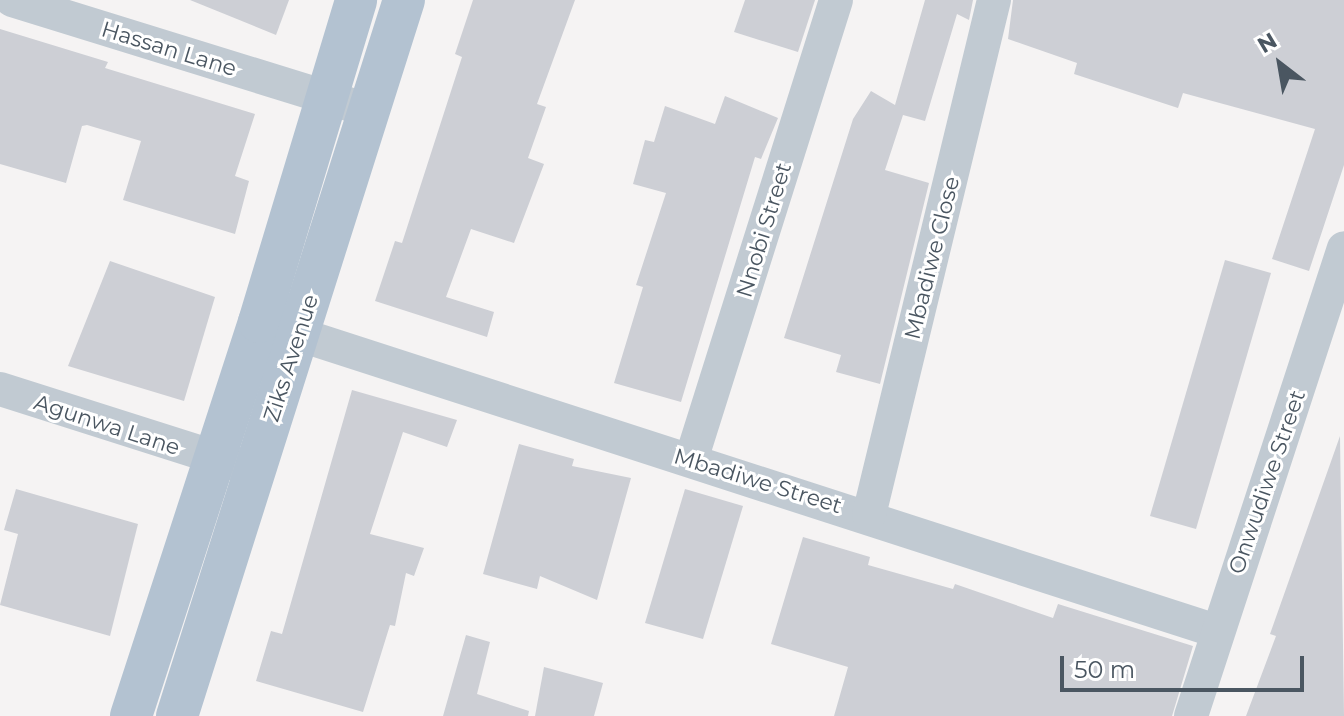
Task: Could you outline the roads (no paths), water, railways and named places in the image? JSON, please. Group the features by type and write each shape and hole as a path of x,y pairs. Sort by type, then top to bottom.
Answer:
{"main road":[{"name":"Ziks Avenue","path":"131,716 259,322 356,0"},
{"name":"Ziks Avenue","path":"177,716 404,0"}],"street":[{"name":"Hassan Lane","path":"12,0 368,110"},
{"name":"Nnobi Street","path":"691,460 836,0"},
{"name":"Mbadiwe Close","path":"869,515 994,0"},
{"name":"Onwudiwe Street","path":"1191,716 1216,631 1332,328 1344,248"},
{"name":"Mbadiwe Street","path":"259,322 300,332 869,515 1216,631"},
{"name":"Agunwa Lane","path":"0,389 214,460 255,468"}]}
